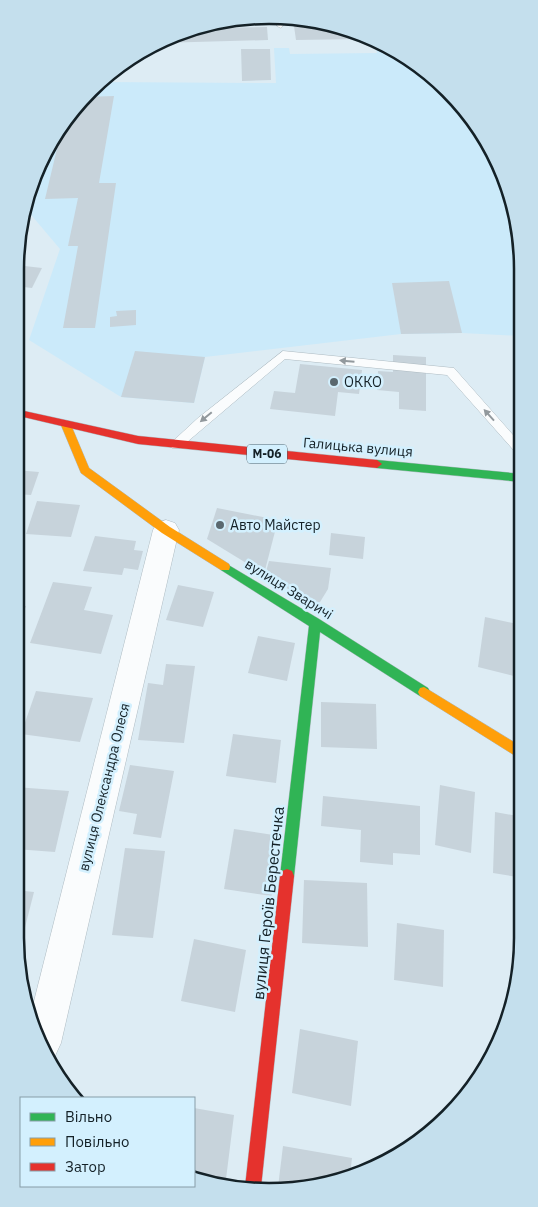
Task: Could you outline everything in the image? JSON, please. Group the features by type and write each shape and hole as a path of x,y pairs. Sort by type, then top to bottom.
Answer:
{"main road":[{"name":"Галицька вулиця","path":"24,414 66,425 176,445 514,477"},
{"name":"вулиця Зваричі","path":"66,425 85,470 166,530 514,749"},
{"name":"вулиця Героїв Берестечка","path":"253,1183 315,622"}],"street":[{"name":"вулиця Олександра Олеся","path":"44,1036 166,530"}],"lane":[{"path":"176,445 202,421 283,355 450,371 514,442"}],"shaded area":[{"path":"274,48 289,48 290,54 377,53 376,49 418,74 453,107 473,133 496,175 510,221 514,253 514,336 462,333 401,334 205,357 194,403 121,397 29,340 60,249 30,214 37,190 42,175 65,133 85,107 110,82 276,83"}],"building":[{"path":"294,26 317,28 354,39 296,40"},
{"path":"267,27 268,40 174,43 206,32 224,28"},
{"path":"241,49 270,49 271,80 242,81"},
{"path":"114,96 99,183 116,183 95,328 63,328 78,246 68,246 78,198 45,199 58,144 74,120 95,97"},
{"path":"24,266 42,268 32,288 24,287"},
{"path":"449,281 462,333 401,334 392,283"},
{"path":"136,310 136,325 110,327 110,317 117,316 116,311"},
{"path":"135,351 205,357 194,403 121,397"},
{"path":"393,355 426,357 426,411 399,409 399,392 377,390 378,371 393,372"},
{"path":"300,364 362,370 359,394 338,392 335,416 270,409 274,391 295,393"},
{"path":"24,471 39,472 31,495 24,495"},
{"path":"37,501 80,505 71,537 26,534"},
{"path":"217,508 278,520 264,574 207,539"},
{"path":"331,533 365,537 363,559 329,555"},
{"path":"95,536 136,541 134,550 143,551 138,570 124,568 122,575 83,571"},
{"path":"269,561 331,568 328,589 320,602 315,605 265,575"},
{"path":"53,582 92,587 84,610 113,615 101,654 30,643"},
{"path":"178,585 214,592 203,627 166,620"},
{"path":"485,617 514,623 514,676 478,667"},
{"path":"258,636 295,643 287,681 248,673"},
{"path":"166,664 195,666 184,743 138,740 148,683 163,685"},
{"path":"36,691 93,698 80,742 24,734 24,725"},
{"path":"321,702 376,704 377,749 321,747"},
{"path":"233,734 281,740 276,783 226,776"},
{"path":"130,765 174,771 161,838 133,834 137,814 119,811"},
{"path":"440,785 475,792 471,853 435,845"},
{"path":"24,788 69,791 55,852 24,850"},
{"path":"323,796 420,806 420,855 393,853 393,865 360,862 361,830 321,826"},
{"path":"495,812 514,815 514,876 493,873"},
{"path":"234,829 280,836 272,896 224,889"},
{"path":"125,848 165,851 153,938 112,935"},
{"path":"304,880 367,883 368,947 302,943"},
{"path":"24,891 34,892 24,931"},
{"path":"397,923 444,930 443,987 394,980"},
{"path":"194,939 246,950 235,1012 181,1001"},
{"path":"300,1029 358,1041 351,1106 292,1093"},
{"path":"195,1108 234,1115 226,1180 195,1172"},
{"path":"283,1146 352,1158 351,1169 317,1179 278,1183"}],"traffic: fast":[{"path":"377,464 514,477"},
{"path":"225,567 424,692"},
{"path":"287,876 315,622"}],"traffic: slow":[{"path":"66,425 85,470 166,530 225,567"},
{"path":"424,692 514,749"}],"traffic: jam":[{"path":"24,414 138,440 377,464"},
{"path":"253,1183 287,876"}],"place":[{"name":"ОККО","path":"334,382"},
{"name":"Авто Майстер","path":"220,525"}]}
